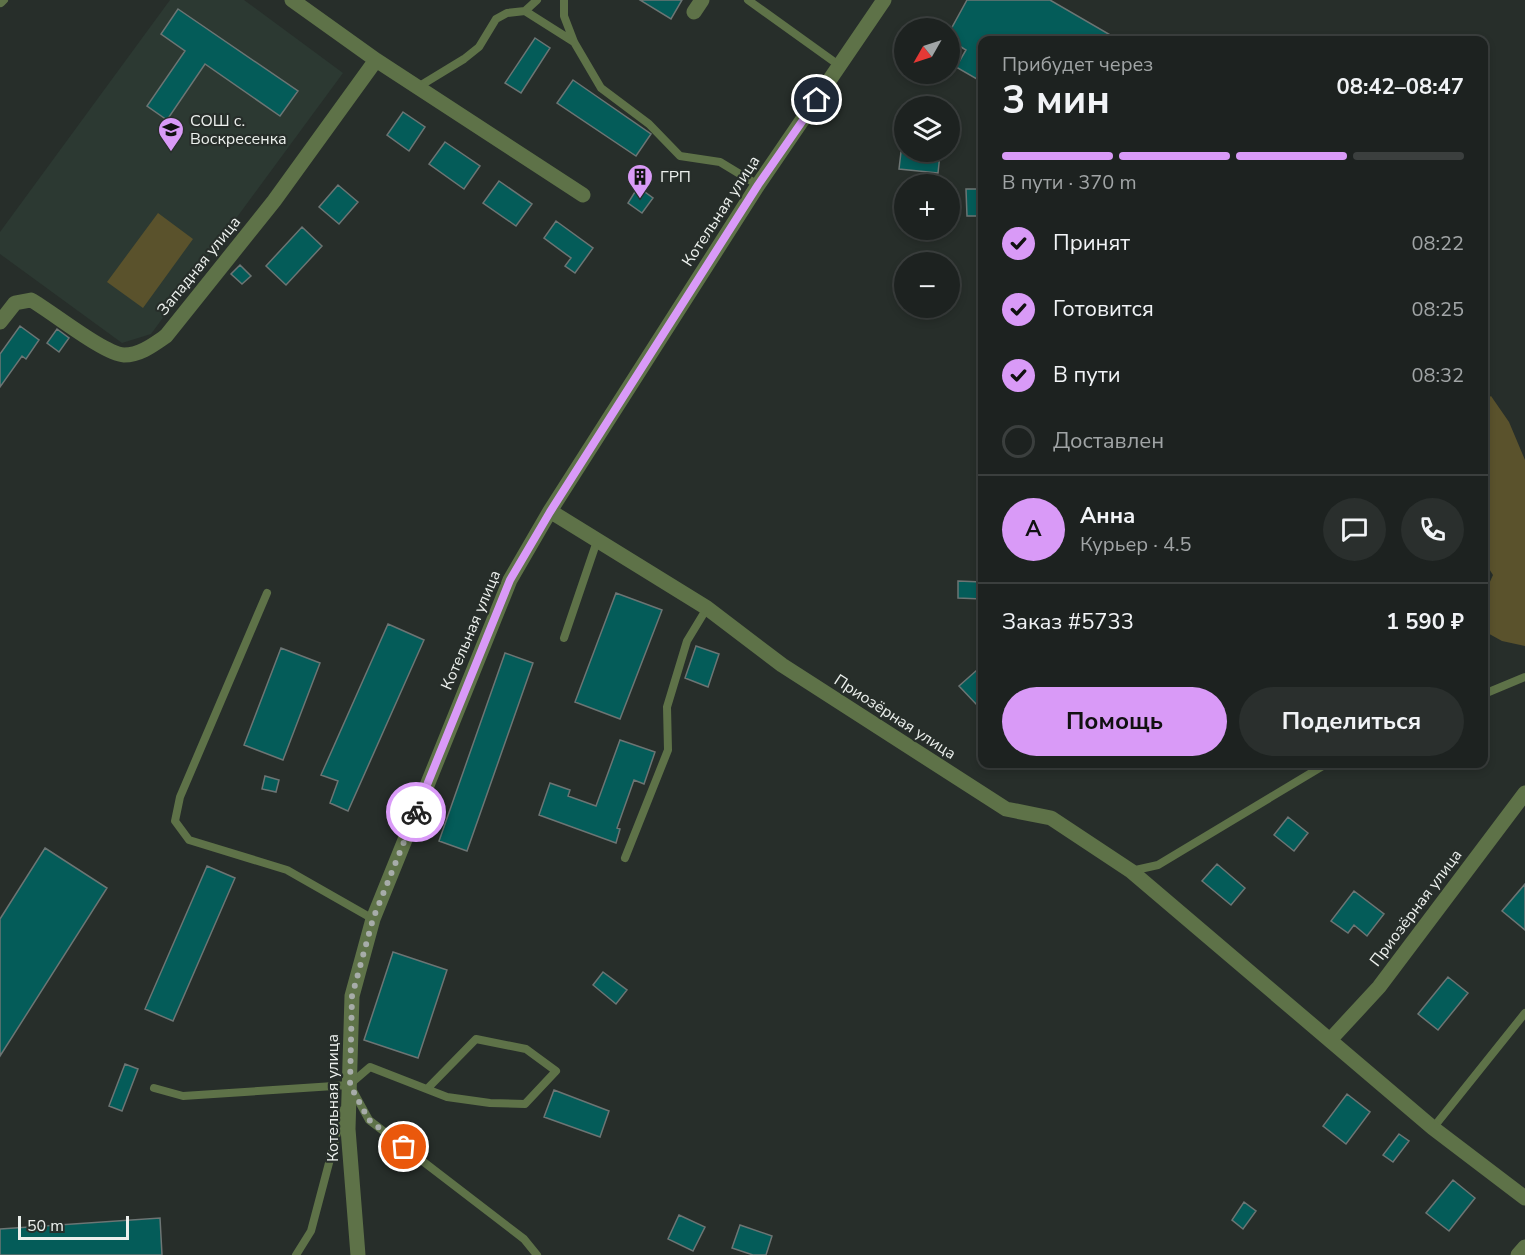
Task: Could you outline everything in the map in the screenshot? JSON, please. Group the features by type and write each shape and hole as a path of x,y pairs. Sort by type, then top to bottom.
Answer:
{"street":[{"path":"292,0 376,60 583,195"},
{"name":"Котельная улица","path":"358,1255 348,1129 352,996 373,919 510,580 550,512 758,185 841,67 884,0"},
{"name":"Западная улица","path":"0,322 15,303 31,300 100,346 123,355 144,351 166,336 274,201 376,60"},
{"name":"Приозёрная улица","path":"550,512 707,608 782,665 1006,809 1051,818 1131,871 1433,1128 1525,1198"},
{"name":"Приозёрная улица","path":"1330,1040 1379,987 1525,793"},
{"path":"1518,1255 1525,1247"}],"lane":[{"path":"418,87 464,59 479,47 496,19 507,13 525,11 537,0"},
{"path":"564,0 564,16 574,42 601,88 649,124 680,156 720,162 758,185"},
{"path":"748,0 841,67"},
{"path":"525,11 574,42"},
{"path":"564,638 597,541"},
{"path":"267,593 180,797 175,821 189,840 287,870 373,919"},
{"path":"625,858 668,750 667,707 687,641 707,608"},
{"path":"1488,692 1525,678"},
{"path":"1131,871 1158,865 1319,768"},
{"path":"1433,1128 1525,1013"},
{"path":"296,1255 311,1231 350,1085 370,1067 447,1097 490,1103 525,1104 556,1071 526,1049 476,1040 427,1089"},
{"path":"154,1088 183,1096 350,1085"},
{"path":"350,1085 369,1120 524,1239 537,1255"}],"shaded area":[{"name":"СОШ с. Воскресенка","path":"170,0 244,0 343,73 151,334 122,343 0,254 0,232"},
{"path":"158,213 193,239 143,308 107,282"},
{"path":"1491,396 1509,422 1525,460 1525,646 1502,641 1488,633 1488,586 1493,575 1488,567 1488,398"}],"building":[{"path":"640,0 682,0 671,19"},
{"path":"967,0 1050,0 1112,36 978,36 978,80 960,69 960,60 966,50 960,46 960,18 957,18"},
{"path":"178,9 298,91 280,116 205,64 167,120 147,106 185,51 161,34"},
{"path":"535,38 550,48 521,93 505,83"},
{"path":"573,80 651,134 636,156 557,103"},
{"path":"403,112 425,127 409,151 387,135"},
{"path":"445,142 480,166 464,189 429,164"},
{"path":"900,162 939,162 938,173 899,169"},
{"path":"499,181 532,204 516,226 483,203"},
{"path":"338,185 358,202 339,224 319,207"},
{"name":"ГРП","path":"638,187 653,198 642,213 628,203"},
{"path":"966,189 978,189 978,216 967,216"},
{"path":"556,221 593,248 575,273 565,266 571,258 544,238"},
{"path":"302,227 322,246 286,285 266,266"},
{"path":"240,265 251,276 242,284 231,274"},
{"path":"20,326 39,340 26,359 22,356 0,387 0,354"},
{"path":"57,329 69,338 59,352 47,343"},
{"path":"958,581 978,582 978,599 958,598"},
{"path":"616,593 662,610 620,719 575,702"},
{"path":"388,624 424,640 348,811 330,803 338,781 321,775"},
{"path":"696,646 719,654 708,687 685,678"},
{"path":"281,648 320,663 283,760 244,745"},
{"path":"505,653 533,663 467,851 439,841"},
{"path":"977,670 978,702 976,704 959,686"},
{"path":"620,740 655,752 644,784 634,780 617,828 620,829 616,843 539,815 550,783 570,790 568,796 596,806"},
{"path":"265,776 279,780 276,792 262,789"},
{"path":"1288,817 1308,833 1294,851 1274,835"},
{"path":"45,848 107,888 0,1056 0,919"},
{"path":"1217,864 1245,888 1231,905 1202,881"},
{"path":"207,866 235,878 173,1021 145,1009"},
{"path":"1525,884 1525,930 1502,911"},
{"path":"1354,891 1384,914 1367,936 1354,925 1348,933 1331,921"},
{"path":"393,952 447,970 418,1058 364,1040"},
{"path":"603,972 627,990 616,1004 593,985"},
{"path":"1448,977 1468,993 1438,1030 1418,1014"},
{"path":"125,1064 138,1069 122,1111 109,1106"},
{"path":"554,1090 609,1111 600,1137 544,1117"},
{"path":"1347,1094 1370,1112 1346,1144 1323,1126"},
{"path":"1399,1134 1409,1141 1393,1162 1383,1155"},
{"path":"1453,1180 1475,1198 1449,1231 1426,1213"},
{"path":"1244,1202 1256,1211 1243,1229 1232,1220"},
{"path":"679,1215 705,1227 693,1251 668,1239"},
{"path":"160,1218 162,1255 0,1255 0,1229"},
{"path":"740,1225 772,1236 766,1255 753,1255 732,1248"}],"way so far":[{"path":"404,1147 369,1120 350,1085 352,996 373,919 416,812"}],"place":[{"name":"СОШ с. Воскресенка","path":"171,153"},
{"name":"ГРП","path":"640,200"}],"route":[{"path":"416,812 510,580 550,512 758,185 817,100"}]}
